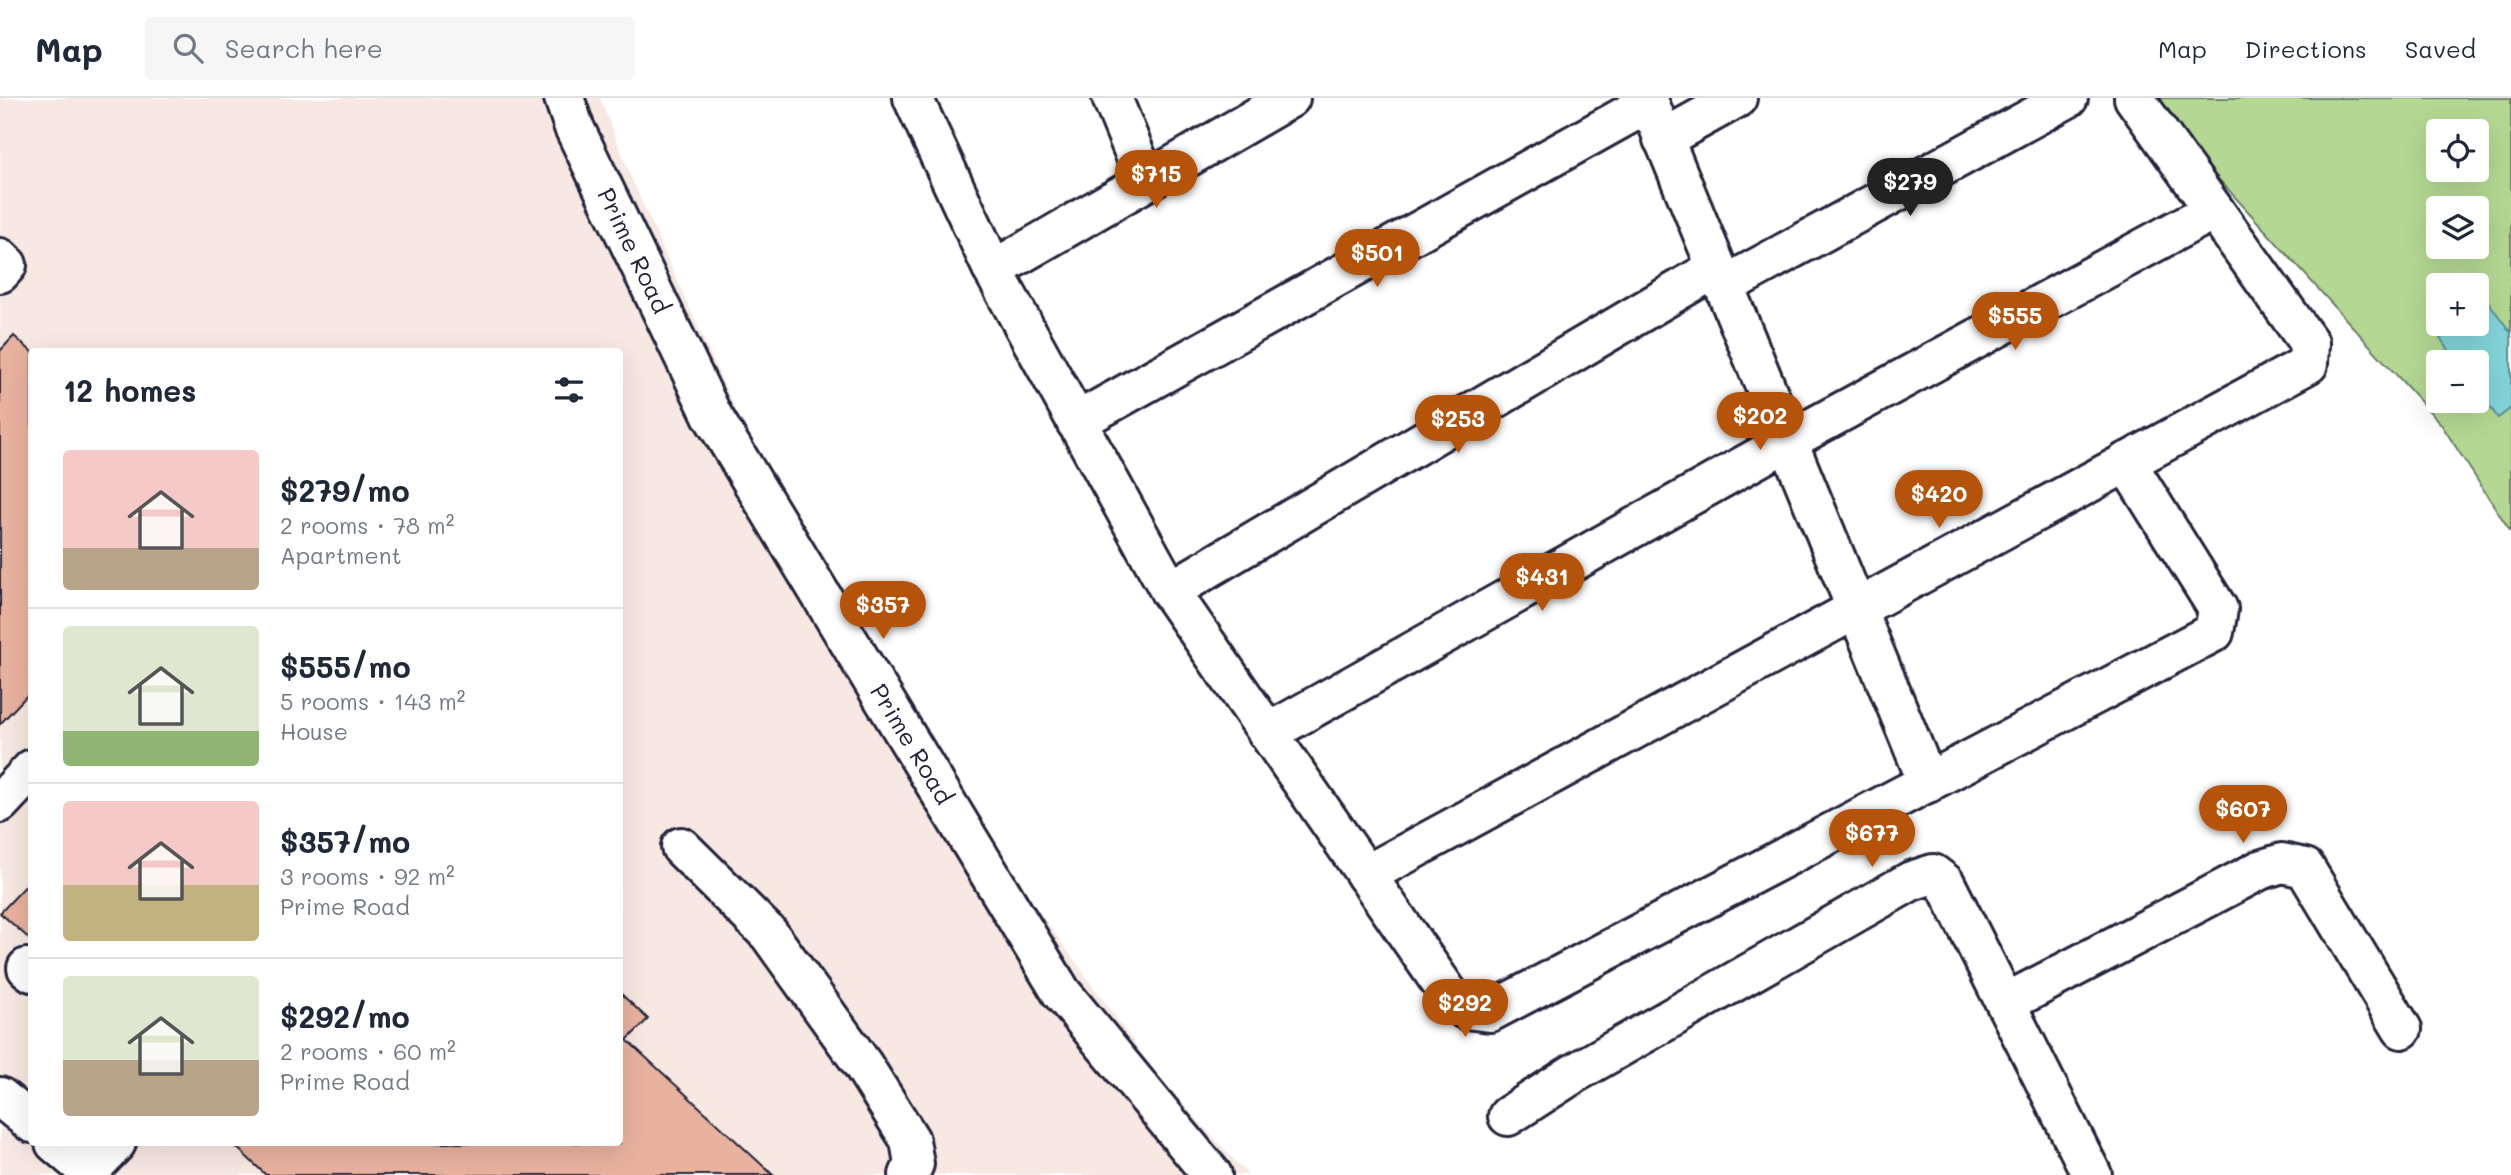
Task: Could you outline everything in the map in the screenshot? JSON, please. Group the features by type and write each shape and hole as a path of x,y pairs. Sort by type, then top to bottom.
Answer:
{"street":[{"name":"Prime Road","path":"564,98 574,127 712,415 825,604 1061,992 1212,1175"},
{"path":"913,98 993,270 1170,591 1450,996 1465,1009 1490,1012 2214,632 2218,610 2126,462"},
{"path":"1112,98 1146,181"},
{"path":"993,270 1290,98"},
{"path":"1663,139 1737,98"},
{"path":"1170,591 1720,277 2068,98"},
{"path":"1366,875 2308,364 2309,343 2134,98"},
{"path":"1076,422 1648,100 1928,783"},
{"path":"1268,733 1788,441 2214,210"},
{"path":"0,258 7,265 0,273"},
{"path":"0,803 28,773"},
{"path":"681,847 769,934 863,1065 910,1140 914,1164 909,1175"},
{"path":"2006,1003 2260,870 2282,863 2305,868 2402,1029"},
{"path":"1508,1116 1573,1074 1911,881 1933,874 1945,883 2092,1175"},
{"path":"0,1097 28,1120"},
{"path":"59,1146 91,1173 114,1146"}],"shaded area":[{"path":"0,98 600,98 633,182 806,567 978,827 1161,1080 1248,1175 0,1175"}],"green space":[{"path":"2145,98 2511,98 2511,532 2441,424 2431,413 2489,413 2489,350 2426,350 2426,407"}],"water":[{"path":"2489,303 2511,333 2511,408 2498,418 2489,406 2489,350 2449,350 2439,336 2489,336"}],"building":[{"path":"14,336 28,348 28,694 0,724 0,351"},
{"path":"28,883 28,938 0,913"},
{"path":"623,996 648,1019 627,1040 773,1175 266,1175 235,1146 623,1146"}]}
